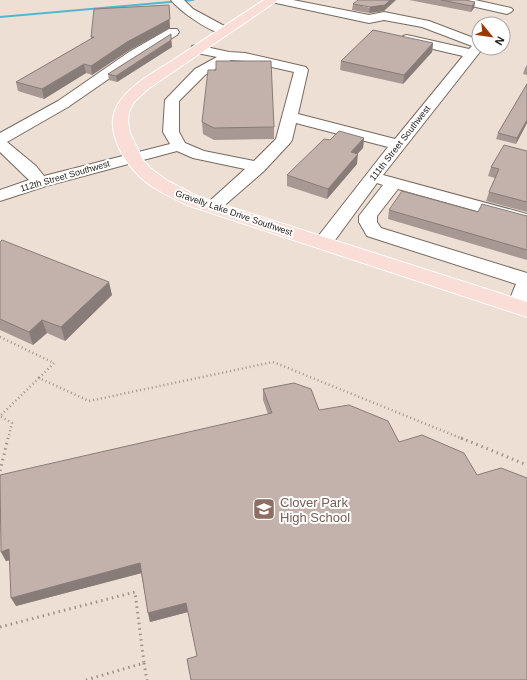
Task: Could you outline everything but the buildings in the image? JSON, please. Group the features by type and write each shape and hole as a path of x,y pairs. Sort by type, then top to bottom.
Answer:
{"main road":[{"name":"Gravelly Lake Drive Southwest","path":"272,0 197,49 132,96 125,106 119,127 131,157 142,170 159,184 174,193 212,207 522,308"}],"street":[{"path":"276,0 369,19 384,16 425,24 471,44"},
{"path":"326,10 339,0"},
{"path":"458,0 507,10"},
{"path":"502,16 515,0"},
{"path":"179,2 189,11 224,31"},
{"path":"0,139 63,104 134,55 173,32"},
{"path":"407,39 471,46"},
{"path":"197,49 229,56 245,57 301,70 284,140 258,167 212,207"},
{"name":"111th Street Southwest","path":"323,243 373,177 471,55"},
{"path":"229,56 200,72 172,100 171,132 179,146 199,155 258,167"},
{"path":"290,117 374,138 390,129 402,141"},
{"path":"0,144 30,170 40,182"},
{"name":"112th Street Southwest","path":"0,196 40,182 131,157 179,146"},
{"path":"373,177 527,220"},
{"path":"394,183 368,216 368,222 374,232 527,281 522,308"},
{"path":"351,206 371,212"}],"path":[{"path":"0,337 54,362 0,416 12,423 0,471"},
{"path":"39,378 89,401 273,362 527,465"},
{"path":"0,627 135,592 147,680"},
{"path":"86,680 144,663"}],"waterway":[{"path":"0,17 193,0"}],"place":[{"name":"Clover Park High School","path":"264,509"}]}
